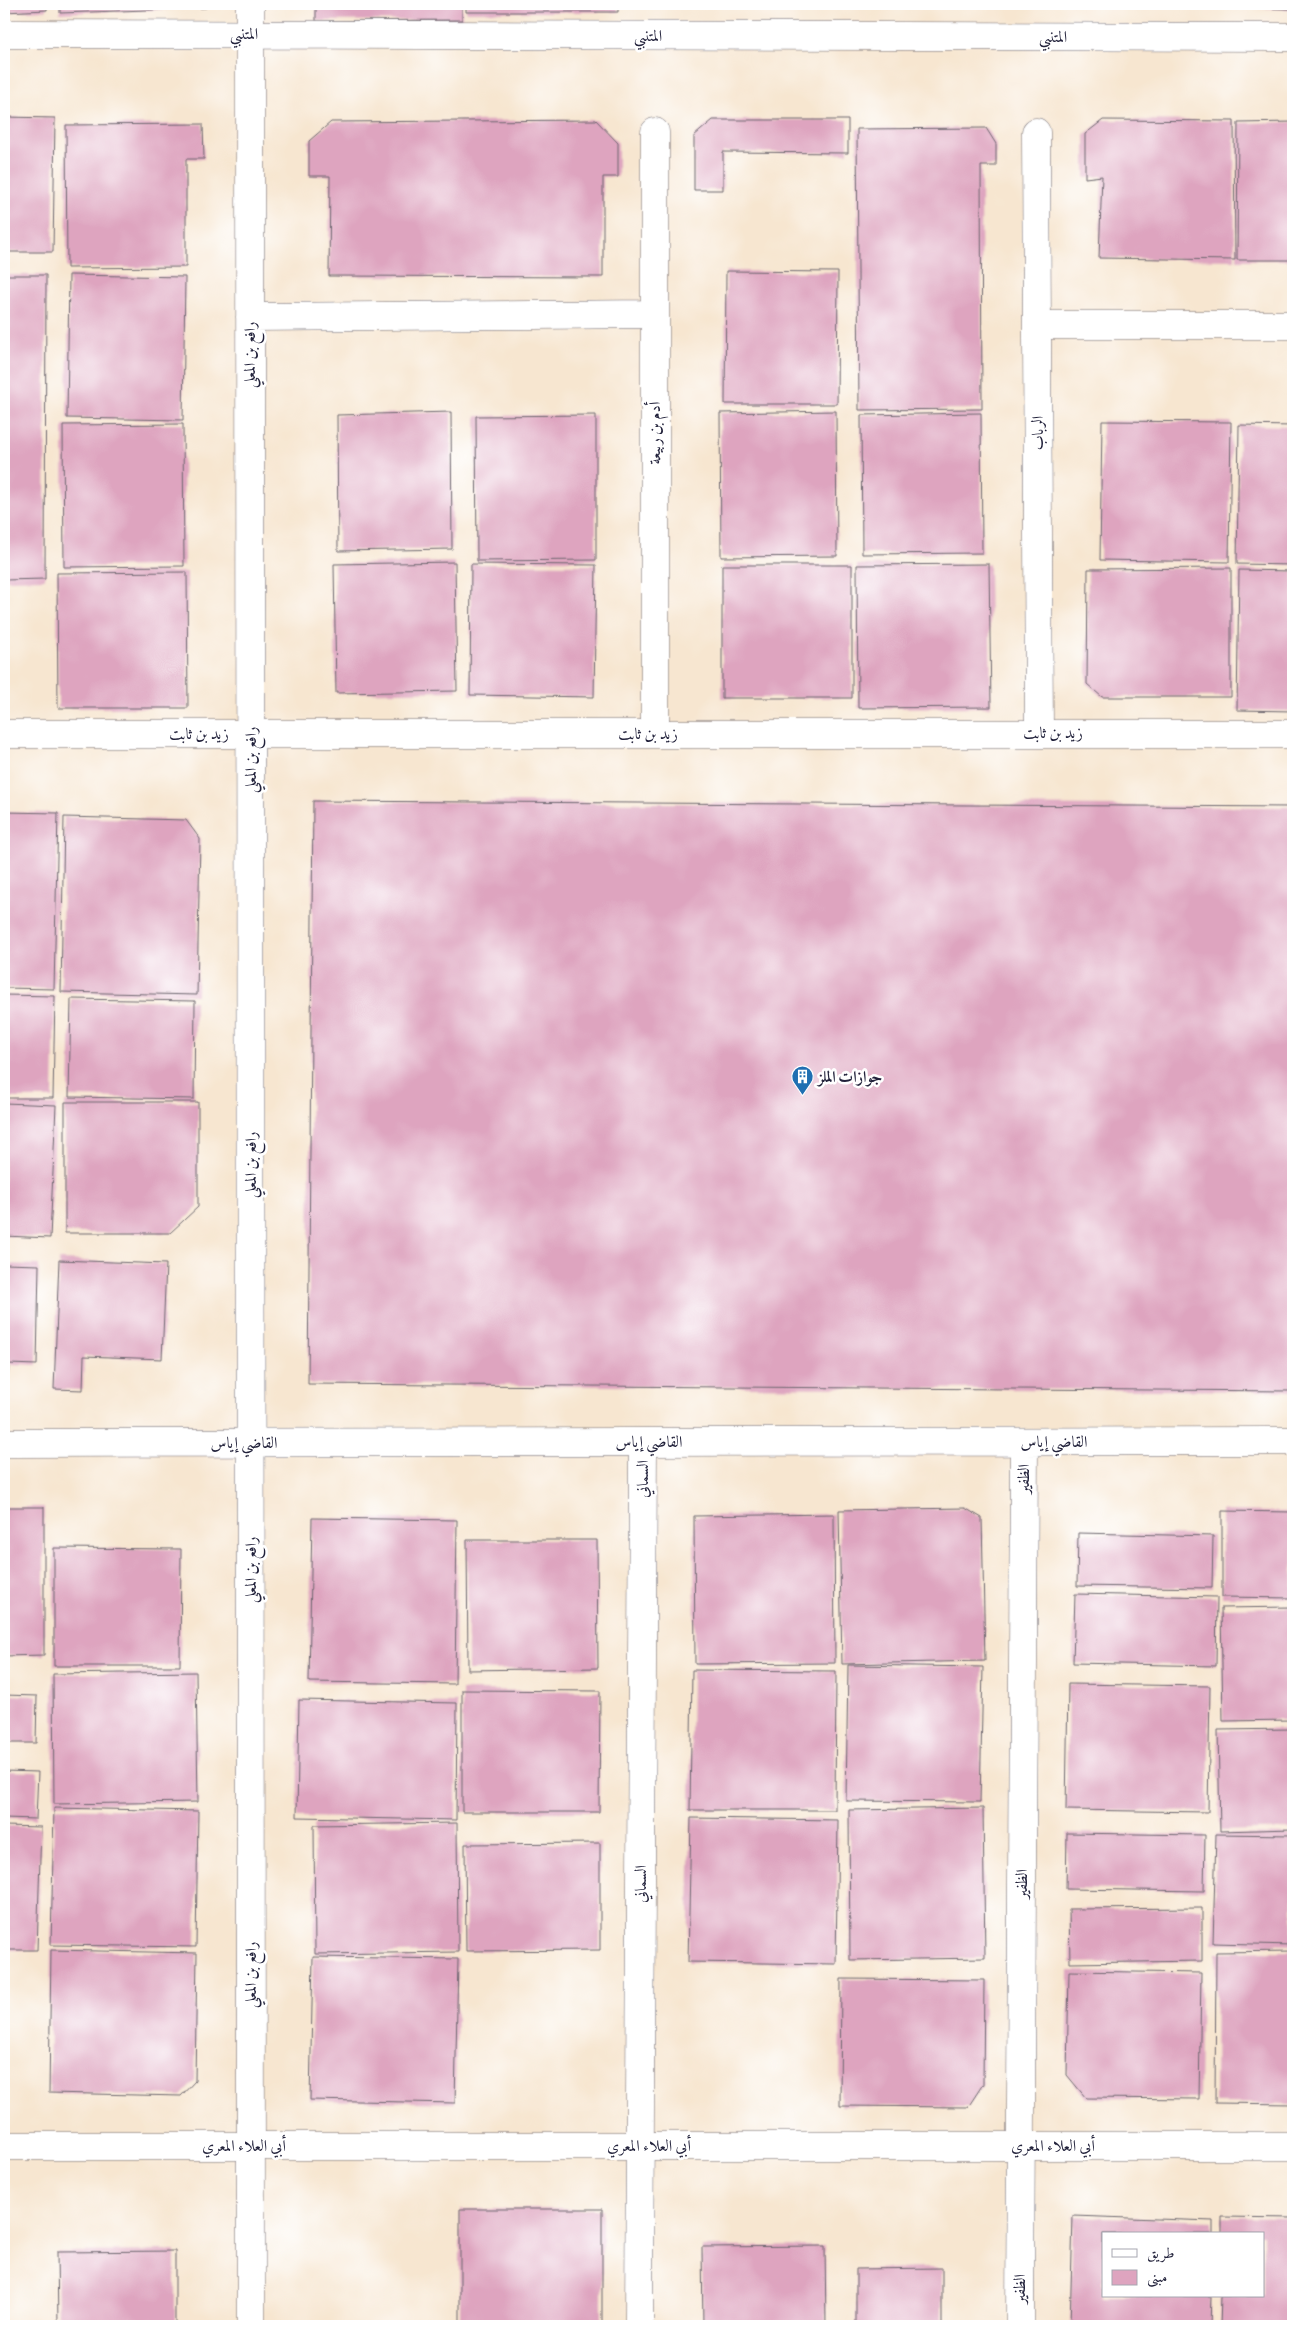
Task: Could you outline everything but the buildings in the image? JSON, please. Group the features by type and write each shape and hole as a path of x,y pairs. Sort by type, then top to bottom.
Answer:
{"street":[{"name":"رافع بن المعلي","path":"250,4 251,2326"},
{"name":"المتنبي","path":"4,34 1293,37"},
{"name":"أدم بن ربيعة","path":"655,132 655,734"},
{"name":"الرباب","path":"1036,132 1039,734"},
{"path":"250,317 655,314"},
{"path":"1037,325 1293,325"},
{"name":"زيد بن ثابت","path":"4,734 1293,734"},
{"name":"القاضي إياس","path":"4,1443 1293,1441"},
{"name":"السماني","path":"639,2326 643,1442"},
{"name":"الظفير","path":"1020,2326 1024,1442"},
{"name":"أبي العلاء المعري","path":"4,2146 1293,2146"}],"place":[{"name":"جوازات الملز","path":"802,1096"}]}
